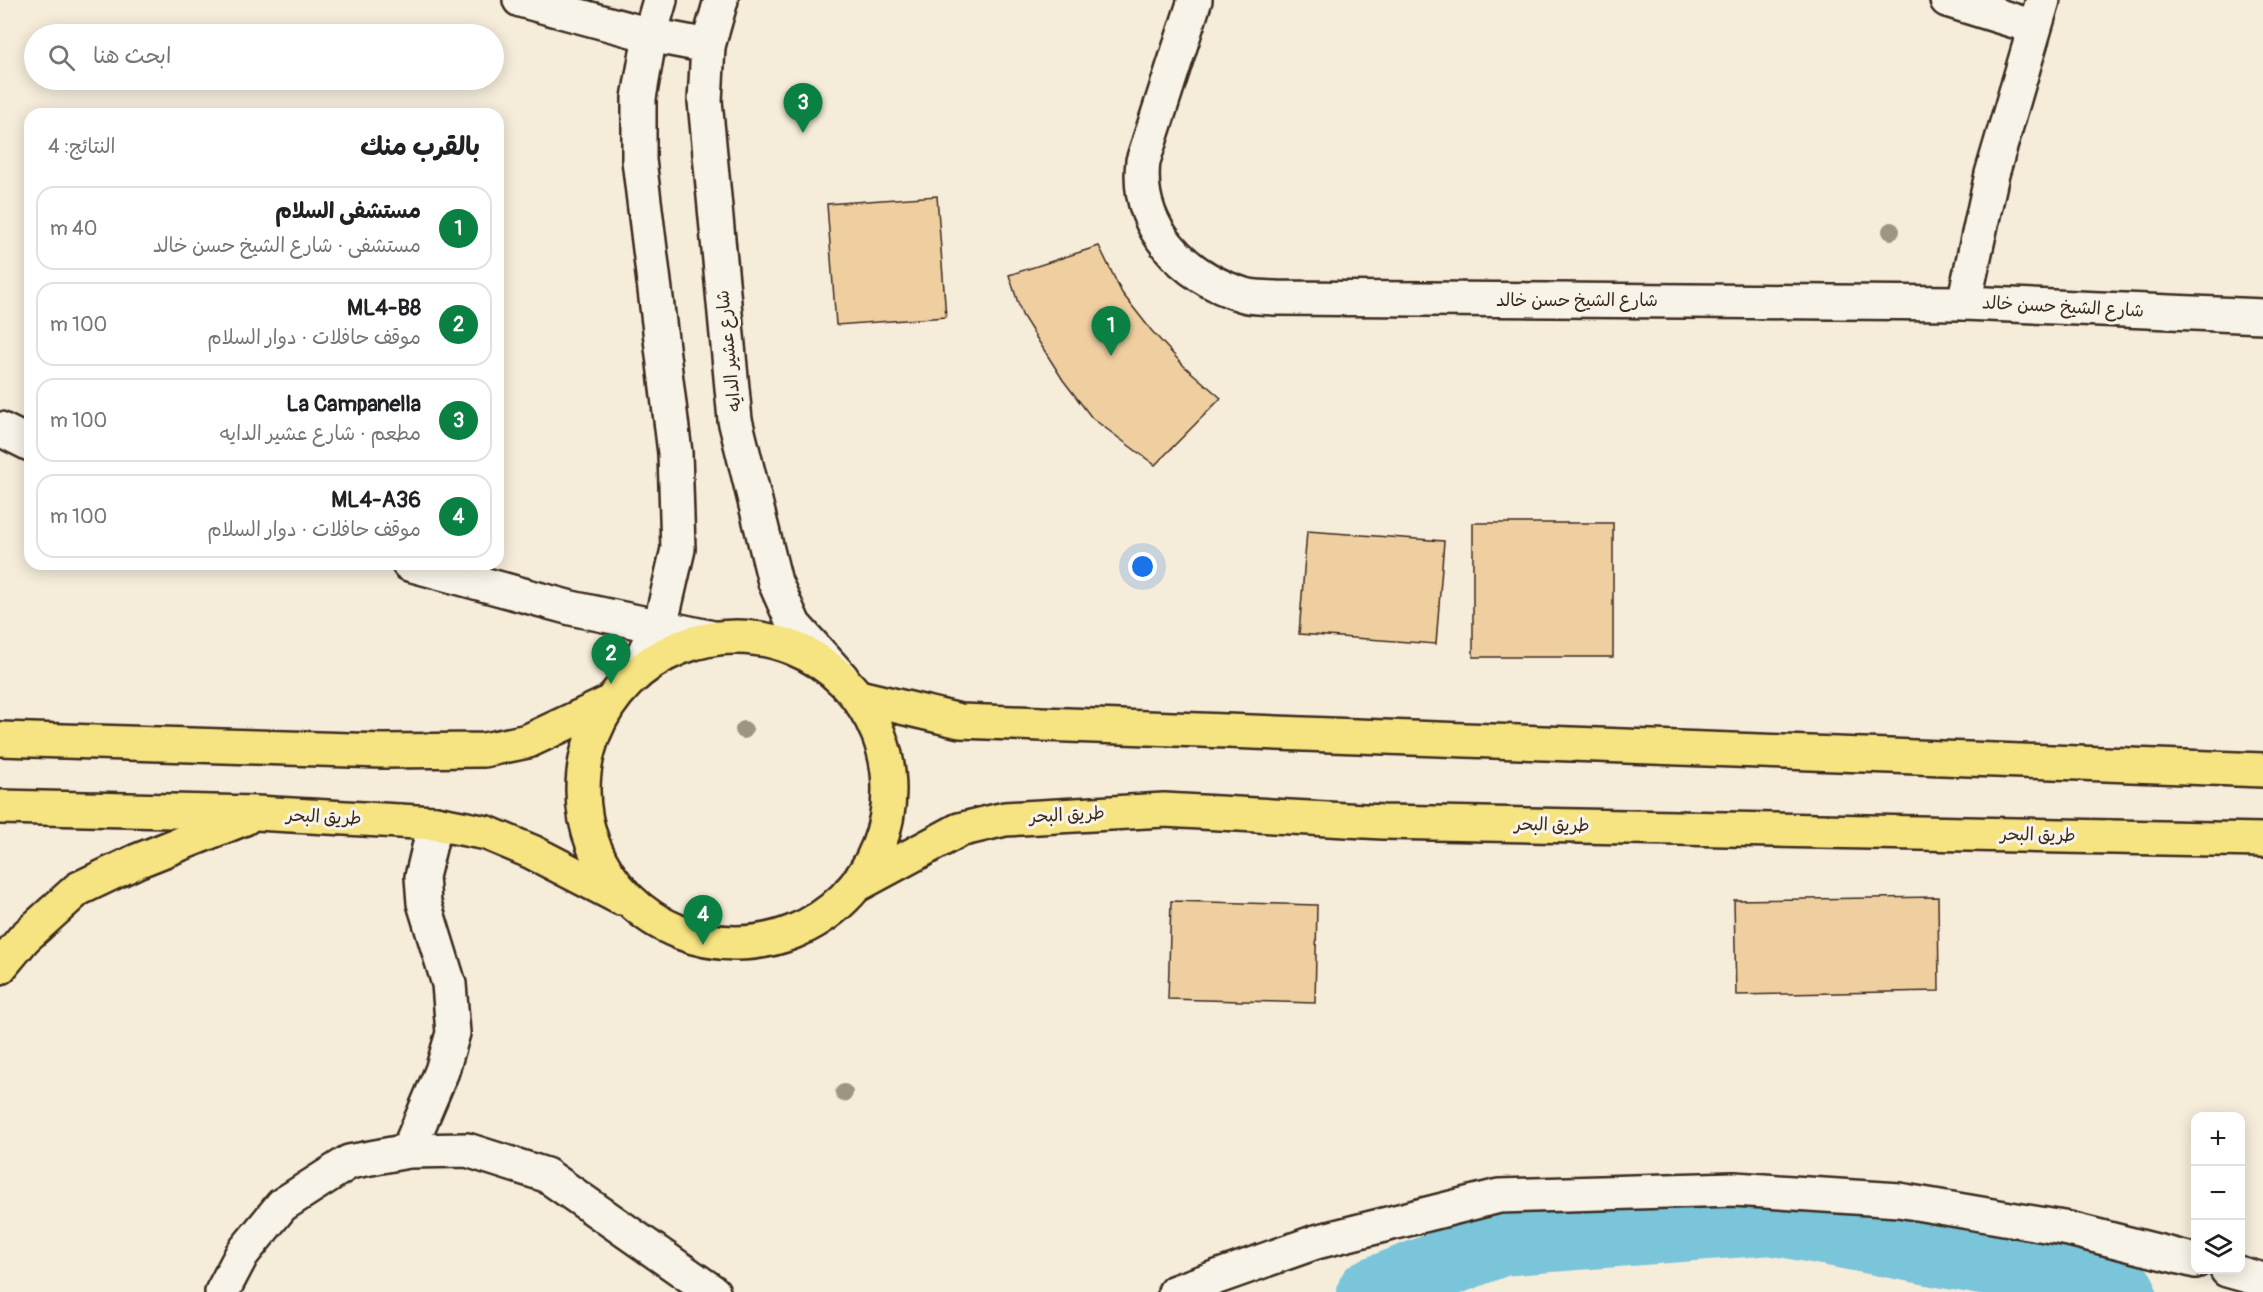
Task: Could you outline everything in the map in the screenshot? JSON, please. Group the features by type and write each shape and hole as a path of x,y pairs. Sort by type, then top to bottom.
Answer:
{"highway":[{"path":"713,638 763,639 809,655 850,688 873,721 887,762 889,805 879,848 857,885 819,919 772,939 722,943 673,930 631,903 600,863 583,815 583,765 592,733 609,703 633,676 657,658 684,645 713,638"},
{"path":"850,688 960,721 2263,770"},
{"path":"0,739 383,751 484,750 528,741 609,703"},
{"name":"طريق البحر","path":"0,807 256,813 435,823 488,833 532,852 631,903"},
{"name":"طريق البحر","path":"857,885 959,830 1005,819 1164,810 1383,822 2263,840"},
{"path":"0,967 24,938 78,889 137,861 256,813"}],"street":[{"path":"520,0 650,35 708,46"},
{"path":"633,676 663,614 678,549 675,453 639,160 639,98 650,35 660,0"},
{"name":"شارع عشير الدايه","path":"721,0 708,46 705,101 735,420 775,582 794,625 850,688"},
{"name":"شارع الشيخ حسن خالد","path":"1195,0 1143,161 1141,181 1146,209 1158,236 1184,262 1220,285 1246,296 1964,303 2263,316"},
{"path":"1947,0 2038,14 1992,174 1964,303"},
{"path":"0,429 24,441"},
{"path":"431,570 571,608 713,638"},
{"path":"408,1151 442,1071 453,1033 449,984 424,903 422,877 435,823"},
{"path":"222,1292 242,1254 282,1205 349,1162 408,1151 467,1150 546,1175 713,1292"},
{"path":"1175,1292 1316,1242 1499,1196 1734,1189 1899,1200 2069,1229 2191,1260"},
{"path":"2243,1274 2263,1280"}],"building":[{"path":"937,196 946,317 836,325 827,204"},
{"path":"1099,246 1122,293 1151,330 1184,366 1221,398 1155,465 1092,418 1063,380 1022,315 1009,275"},
{"path":"1473,523 1613,523 1613,657 1473,657"},
{"path":"1307,531 1444,541 1436,644 1299,634"},
{"path":"1938,897 1939,991 1736,995 1734,900"},
{"path":"1171,901 1317,905 1315,1003 1168,999"}],"waterway":[{"path":"1371,1292 1501,1242 1771,1221 2109,1285 2122,1292"}],"place":[{"name":"La Campanella","path":"803,133"},
{"name":"مستشفى السلام","path":"1111,356"},
{"name":"ML4-B8","path":"611,684"},
{"name":"ML4-A36","path":"703,945"}]}
